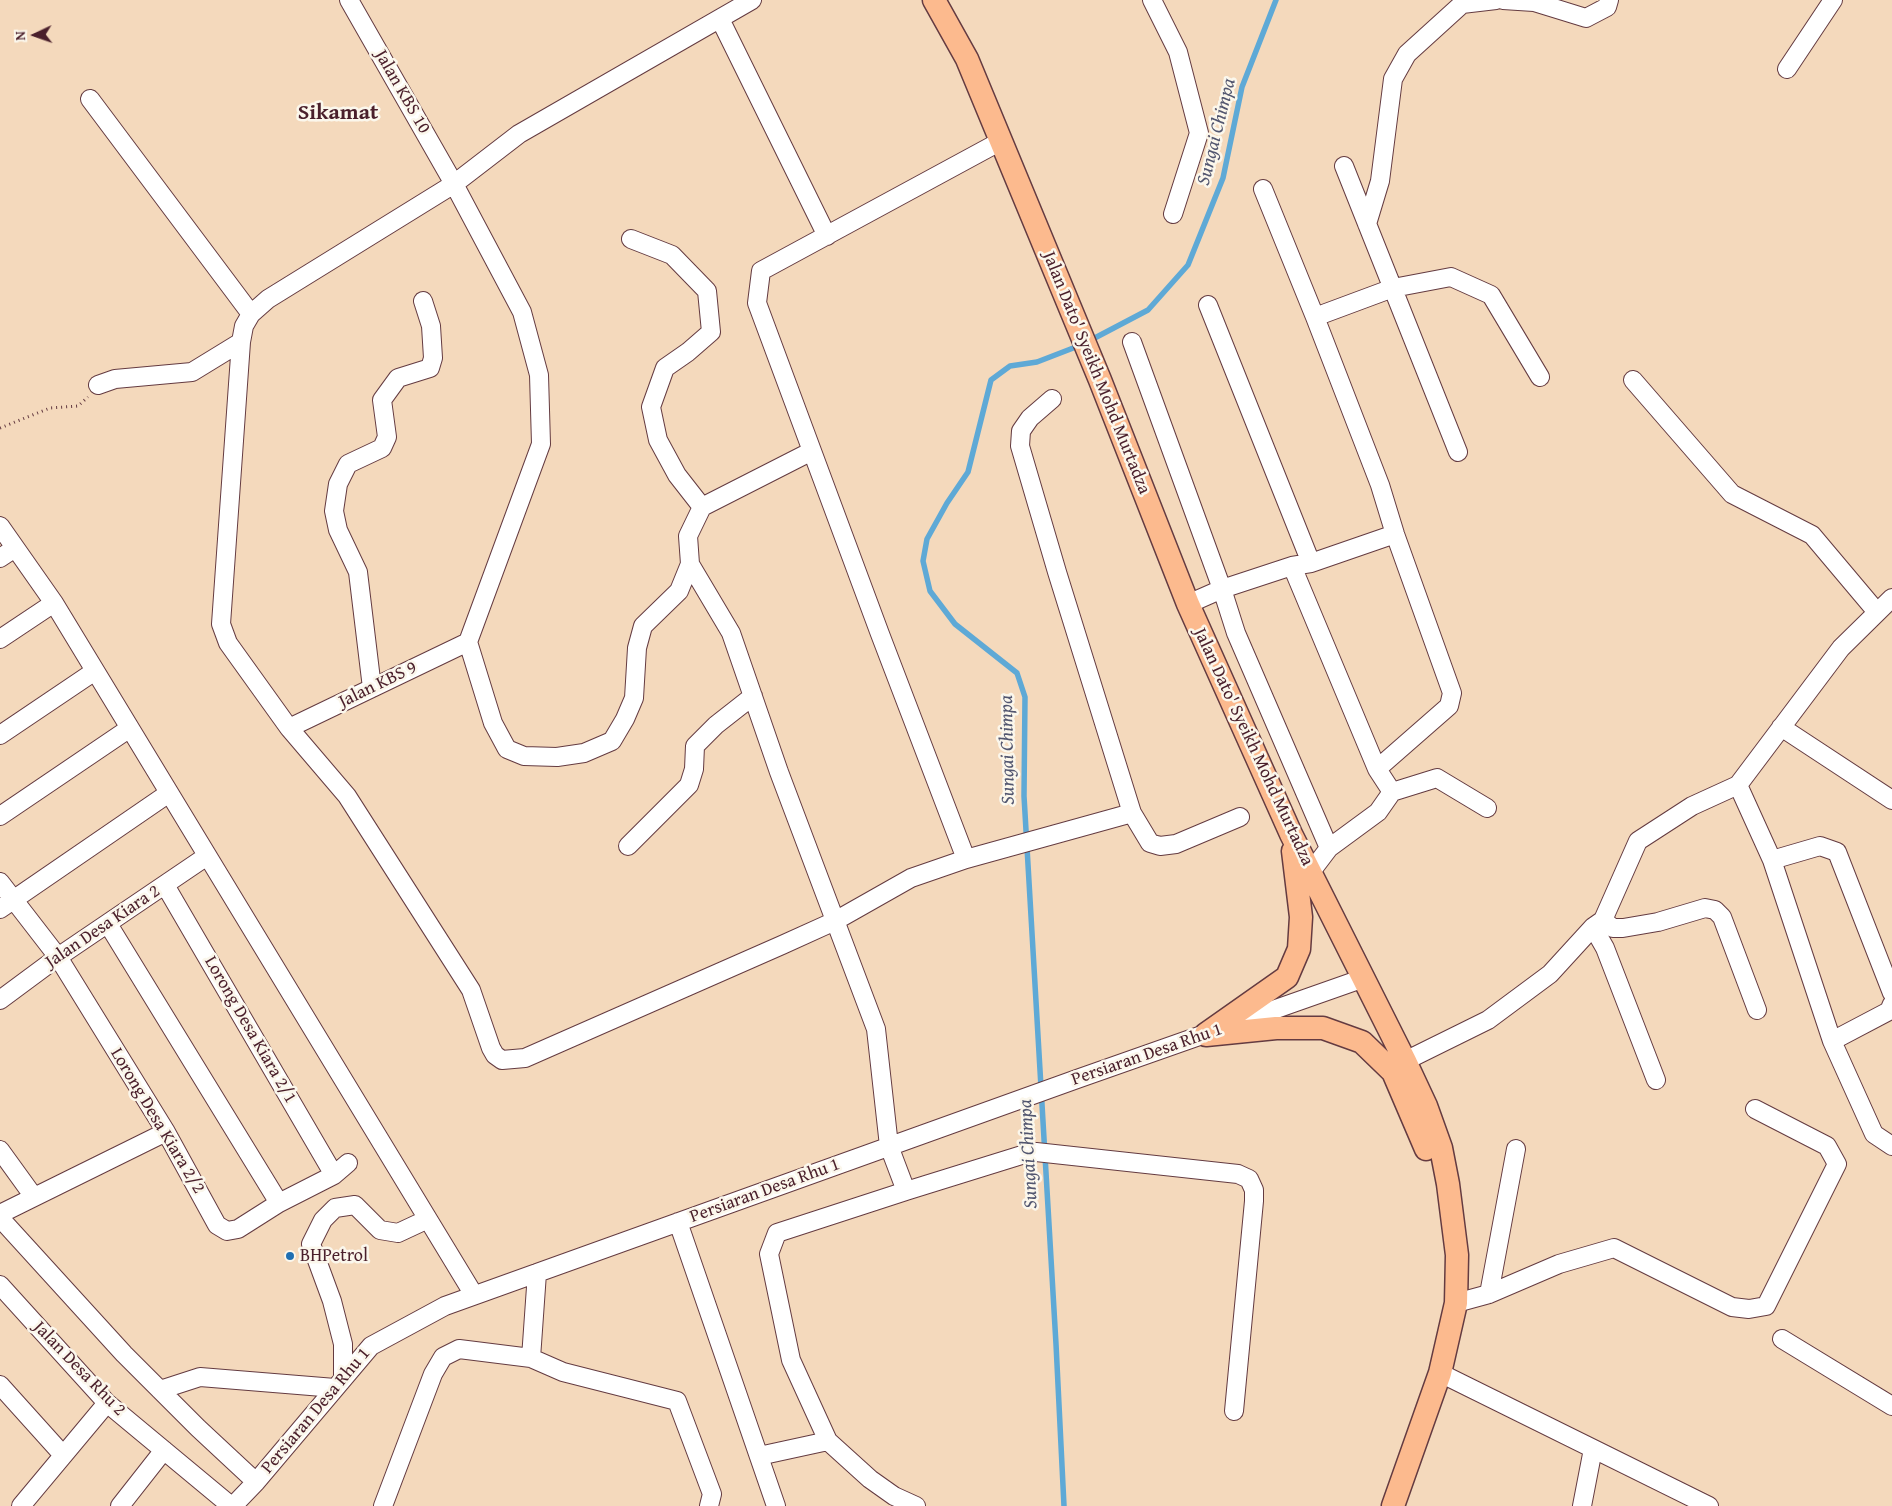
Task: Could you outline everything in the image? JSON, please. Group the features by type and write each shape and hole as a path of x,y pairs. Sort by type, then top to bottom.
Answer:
{"main road":[{"name":"Jalan Dato' Syeikh Mohd Murtadza","path":"934,0 967,59 1002,141 1188,604 1291,834 1426,1106 1441,1148 1448,1184 1457,1255 1456,1303 1440,1373 1393,1506"},
{"path":"1206,1035 1287,977 1299,949 1301,917 1291,834"},
{"path":"1206,1035 1276,1028 1324,1028 1362,1042 1393,1072 1426,1148 1457,1255"}],"street":[{"name":"Jalan KBS 10","path":"350,0 454,184 522,312 539,375 541,444 468,642"},
{"path":"752,0 519,134 454,184 268,298 251,314 244,326 242,342 221,624 228,643 289,728 352,804 472,990 491,1048 495,1055 502,1060 525,1058 835,921 911,878 966,859 1132,812"},
{"path":"1152,0 1178,52 1199,134 1174,214"},
{"path":"1367,224 1380,181 1393,79 1407,54 1462,4 1496,0"},
{"path":"1503,0 1534,2 1586,18 1607,7 1609,0"},
{"path":"1787,69 1833,0"},
{"path":"720,19 827,236"},
{"path":"90,99 251,314"},
{"path":"966,859 757,303 761,271 1002,141"},
{"path":"1344,166 1458,452"},
{"path":"1263,189 1380,485 1394,534 1452,693 1449,706 1378,769"},
{"path":"631,238 672,255 707,291 711,332 688,352 664,368 651,407 658,440 676,475 702,507"},
{"path":"1315,317 1393,288 1451,277 1490,295 1540,377"},
{"path":"372,688 358,572 338,530 334,511 338,484 348,464 382,448 387,437 382,400 398,378 430,368 433,358 430,326 423,301"},
{"path":"1208,306 1311,563"},
{"path":"98,386 115,379 192,372 242,342"},
{"path":"1132,342 1222,588 1236,633 1329,848"},
{"path":"1633,380 1732,494 1812,535 1876,612"},
{"path":"1052,399 1030,418 1021,431 1020,446 1056,572 1132,812 1150,843 1160,846 1176,844 1240,817"},
{"path":"468,642 493,723 507,749 524,756 557,757 584,753 612,741 625,720 634,698 637,648 643,626 679,591 690,564 688,536 702,507 812,451"},
{"path":"0,526 54,603 474,1295"},
{"path":"1188,604 1222,588 1292,566 1311,563 1394,534"},
{"path":"0,558 15,548"},
{"path":"690,564 731,633 779,772 876,1029 889,1146 906,1191"},
{"path":"1292,566 1378,769 1392,792"},
{"path":"1405,1061 1488,1020 1550,974 1598,923 1638,841 1692,806 1738,785 1841,648 1892,598"},
{"path":"0,639 54,603"},
{"name":"Jalan KBS 9","path":"289,728 468,642"},
{"path":"0,735 95,671"},
{"path":"628,846 689,785 694,769 695,746 716,725 753,696"},
{"path":"1781,727 1892,800"},
{"path":"0,816 130,728"},
{"path":"1310,873 1329,848 1378,812 1392,792 1437,778 1487,808"},
{"path":"1738,785 1772,860 1832,1041 1874,1134 1892,1146"},
{"path":"7,904 169,793"},
{"path":"1772,860 1820,846 1837,852 1892,993"},
{"name":"Jalan Desa Kiara 2","path":"0,1000 58,957 207,856"},
{"name":"Lorong Desa Kiara 2/2","path":"0,882 7,904 58,957 166,1132 218,1225 227,1231 238,1229 279,1203"},
{"name":"Lorong Desa Kiara 2/1","path":"165,885 334,1175"},
{"path":"1598,923 1613,928 1623,928 1658,922 1705,908 1715,910 1722,917 1757,1010"},
{"path":"1598,923 1605,948 1656,1080"},
{"path":"108,924 279,1203 334,1175 348,1164"},
{"name":"Persiaran Desa Rhu 1","path":"232,1506 256,1482 370,1346 445,1306 1037,1093 1364,978"},
{"path":"1832,1041 1889,1011 1892,1004"},
{"path":"1456,1303 1489,1294 1559,1264 1614,1248 1732,1308 1748,1309 1766,1306 1837,1164 1828,1146 1755,1109"},
{"path":"0,1214 166,1132"},
{"path":"1489,1294 1516,1149"},
{"path":"0,1150 34,1197"},
{"path":"916,1506 894,1496 870,1479 828,1441 790,1360 769,1254 777,1233 906,1191 1036,1152 1238,1174 1248,1179 1254,1190 1254,1201 1234,1411"},
{"path":"160,1390 200,1377 339,1383 343,1344 332,1301 311,1244 323,1220 335,1208 355,1205 380,1230 398,1232 428,1219"},
{"path":"0,1218 124,1354 256,1482"},
{"path":"678,1222 776,1506"},
{"path":"531,1358 537,1273"},
{"name":"Jalan Desa Rhu 2","path":"0,1285 107,1403 232,1506"},
{"path":"1782,1339 1892,1406"},
{"path":"383,1506 433,1374 443,1357 459,1349 531,1358 563,1372 677,1401 712,1494 709,1506"},
{"path":"1440,1373 1709,1506"},
{"path":"0,1385 63,1455"},
{"path":"21,1506 107,1403"},
{"path":"759,1456 828,1441"},
{"path":"1582,1506 1593,1449"},
{"path":"120,1506 164,1450"}],"path":[{"path":"0,428 50,408 78,406 98,386"}],"waterway":[{"name":"Sungai Chimpa","path":"1089,341 1148,310 1188,265 1223,178 1242,87 1276,0"},
{"name":"Sungai Chimpa","path":"1064,1506 1024,796 1025,697 1017,673 955,624 930,591 923,561 927,539 947,503 968,472 991,380 1010,366 1037,362 1081,345"}],"place":[{"name":"BHPetrol","path":"290,1256"}],"district":[{"name":"Sikamat","path":"338,113"}]}
